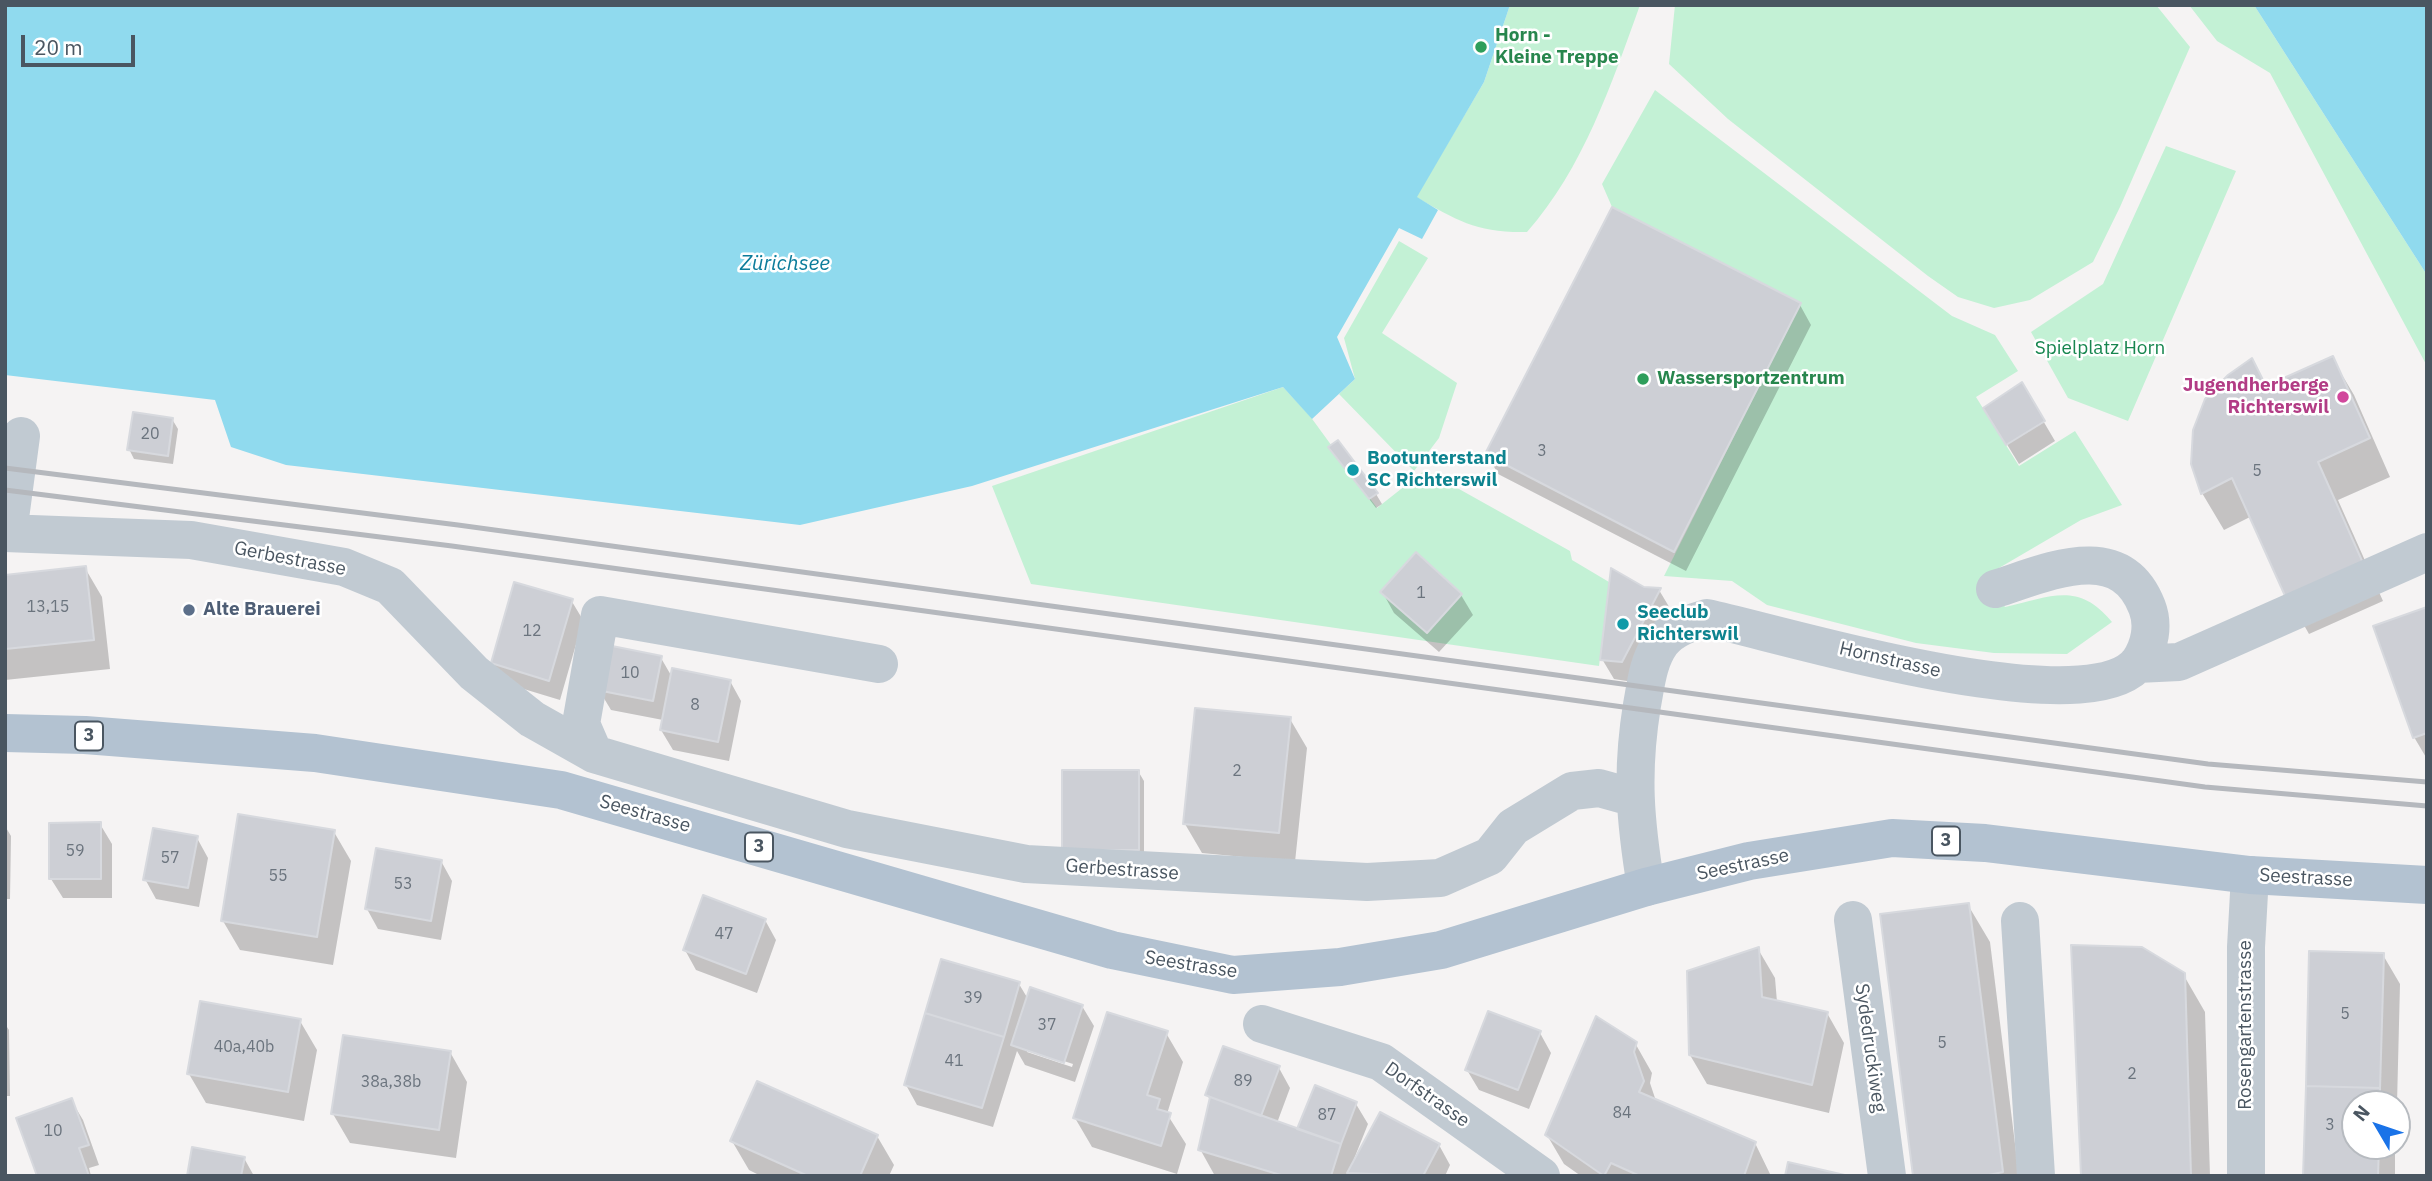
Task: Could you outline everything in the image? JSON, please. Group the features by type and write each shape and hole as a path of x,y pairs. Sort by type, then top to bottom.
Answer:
{"main road":[{"name":"Seestrasse","path":"5,733 85,735 315,753 561,790 1112,950 1233,975 1340,967 1441,950 1646,887 1749,861 1892,838 1984,844 2250,875 2427,885"}],"street":[{"path":"7,533 22,436"},
{"name":"Gerbestrasse","path":"7,533 191,540 344,567 390,586 474,673 532,719 594,754 847,829 1026,864 1175,874 1367,882 1440,878 1490,856 1513,827 1572,791 1599,788 1635,798"},
{"path":"2137,664 2179,662 2427,552"},
{"path":"1995,589 2061,568 2098,564 2121,573 2137,588 2148,608 2151,628 2148,646 2137,664"},
{"path":"594,754 581,724 600,615 880,664"},
{"name":"Hornstrasse","path":"1646,887 1636,833 1634,757 1648,672 1661,643 1681,625 1707,618 1766,630 1911,667 2023,685 2095,685 2124,674 2137,664"},
{"name":"Rosengartenstrasse","path":"2246,1176 2246,947 2250,875"},
{"name":"Sydedruckiweg","path":"1853,920 1888,1176"},
{"path":"2020,920 2036,1176"},
{"name":"Dorfstrasse","path":"1262,1024 1381,1062 1541,1176"}],"green space":[{"path":"1510,5 1640,5 1607,94 1580,153 1547,207 1527,232 1494,230 1468,224 1416,197 1484,82"},
{"path":"1675,5 2156,5 2190,47 2093,262 2030,300 1994,308 1958,297 1928,276 1728,119 1669,64"},
{"path":"2189,5 2254,5 2427,275 2427,366 2270,73 2217,41"},
{"path":"1655,90 1952,316 1995,335 2018,371 1976,397 2019,466 2075,431 2122,505 2081,520 1987,575 2005,607 2063,595 2087,601 2100,609 2112,622 2067,654 1994,653 1916,643 1767,605 1732,581 1664,576 1801,303 1612,207 1602,184"},
{"name":"Spielplatz Horn","path":"2166,146 2236,171 2128,421 2068,398 2031,332 2103,284"},
{"path":"1399,241 1428,258 1382,333 1457,383 1439,438 1414,471 1339,394 1355,379 1344,338"},
{"path":"1283,387 1310,416 1377,508 1425,470 1570,551 1572,560 1609,582 1599,666 1031,584 992,486"}],"water":[{"name":"Zürichsee","path":"5,5 1510,5 1484,82 1417,197 1438,210 1422,239 1399,228 1337,337 1355,379 1312,419 1283,387 972,486 800,525 286,465 231,447 215,400 5,375"},
{"path":"2254,5 2427,5 2427,275"}],"building":[{"name":"Wassersportzentrum","path":"1612,207 1801,303 1674,552 1485,454"},
{"path":"2333,356 2370,438 2318,462 2363,563 2286,598 2232,478 2201,494 2191,464 2193,430 2205,399 2228,375 2252,358 2266,386"},
{"path":"2022,382 2045,421 2006,445 1983,408"},
{"path":"133,412 173,418 168,456 127,450"},
{"name":"Bootunterstand SC Richterswil","path":"1338,440 1378,493 1369,499 1328,447"},
{"path":"1416,552 1462,594 1427,633 1380,592"},
{"path":"86,566 94,640 5,649 5,575"},
{"name":"Seeclub Richterswil","path":"1611,568 1644,587 1661,588 1622,662 1600,660"},
{"path":"514,582 573,599 549,681 491,663"},
{"path":"2427,607 2427,733 2413,738 2373,626"},
{"path":"607,645 662,656 653,701 597,690"},
{"path":"672,668 731,680 718,742 660,730"},
{"path":"1195,708 1291,717 1279,833 1183,824"},
{"path":"1062,770 1139,770 1139,850 1062,850"},
{"path":"238,814 335,830 317,937 221,921"},
{"path":"101,822 101,879 49,879 49,823"},
{"path":"153,828 198,836 188,888 143,880"},
{"path":"376,848 442,860 431,921 365,909"},
{"path":"703,895 766,919 746,974 683,950"},
{"path":"1969,903 2003,1172 1984,1176 1913,1176 1880,914"},
{"path":"2071,945 2142,947 2185,973 2191,1176 2081,1176"},
{"path":"1759,947 1762,997 1828,1012 1812,1085 1689,1055 1687,971"},
{"path":"2309,951 2384,953 2380,1088 2306,1086"},
{"path":"941,959 1020,982 1004,1037 925,1013"},
{"path":"1030,987 1083,1005 1064,1063 1011,1045"},
{"path":"200,1001 301,1019 288,1092 187,1074"},
{"path":"1488,1011 1541,1031 1518,1090 1465,1070"},
{"path":"1107,1012 1168,1031 1147,1095 1160,1099 1157,1109 1171,1113 1161,1146 1073,1118"},
{"path":"925,1013 1004,1037 982,1108 904,1085"},
{"path":"1596,1016 1637,1042 1634,1052 1644,1081 1639,1092 1756,1142 1744,1176 1640,1176 1611,1163 1604,1176 1545,1135"},
{"path":"343,1035 451,1051 439,1130 331,1114"},
{"path":"1223,1046 1280,1066 1261,1116 1205,1095"},
{"path":"757,1081 878,1135 860,1176 808,1176 730,1141"},
{"path":"1315,1085 1357,1102 1341,1144 1297,1129"},
{"path":"2306,1086 2380,1088 2341,1090 2341,1160 2379,1160 2378,1176 2303,1176"},
{"path":"1210,1097 1341,1144 1331,1176 1284,1176 1198,1150"},
{"path":"72,1098 89,1145 79,1148 89,1176 37,1176 16,1118"},
{"path":"1380,1112 1440,1144 1423,1176 1347,1173"},
{"path":"192,1147 245,1157 241,1176 187,1176"},
{"path":"1788,1162 1849,1176 1785,1176"}],"railway":[{"path":"5,468 458,525 2208,764 2427,782"},
{"path":"5,490 452,546 2205,787 2427,806"}],"place":[{"name":"Horn - Kleine Treppe","path":"1481,47"},
{"name":"Wassersportzentrum","path":"1643,379"},
{"name":"Jugendherberge Richterswil","path":"2343,397"},
{"name":"Bootunterstand SC Richterswil","path":"1353,470"},
{"name":"Alte Brauerei","path":"189,610"},
{"name":"Seeclub Richterswil","path":"1623,624"}]}
